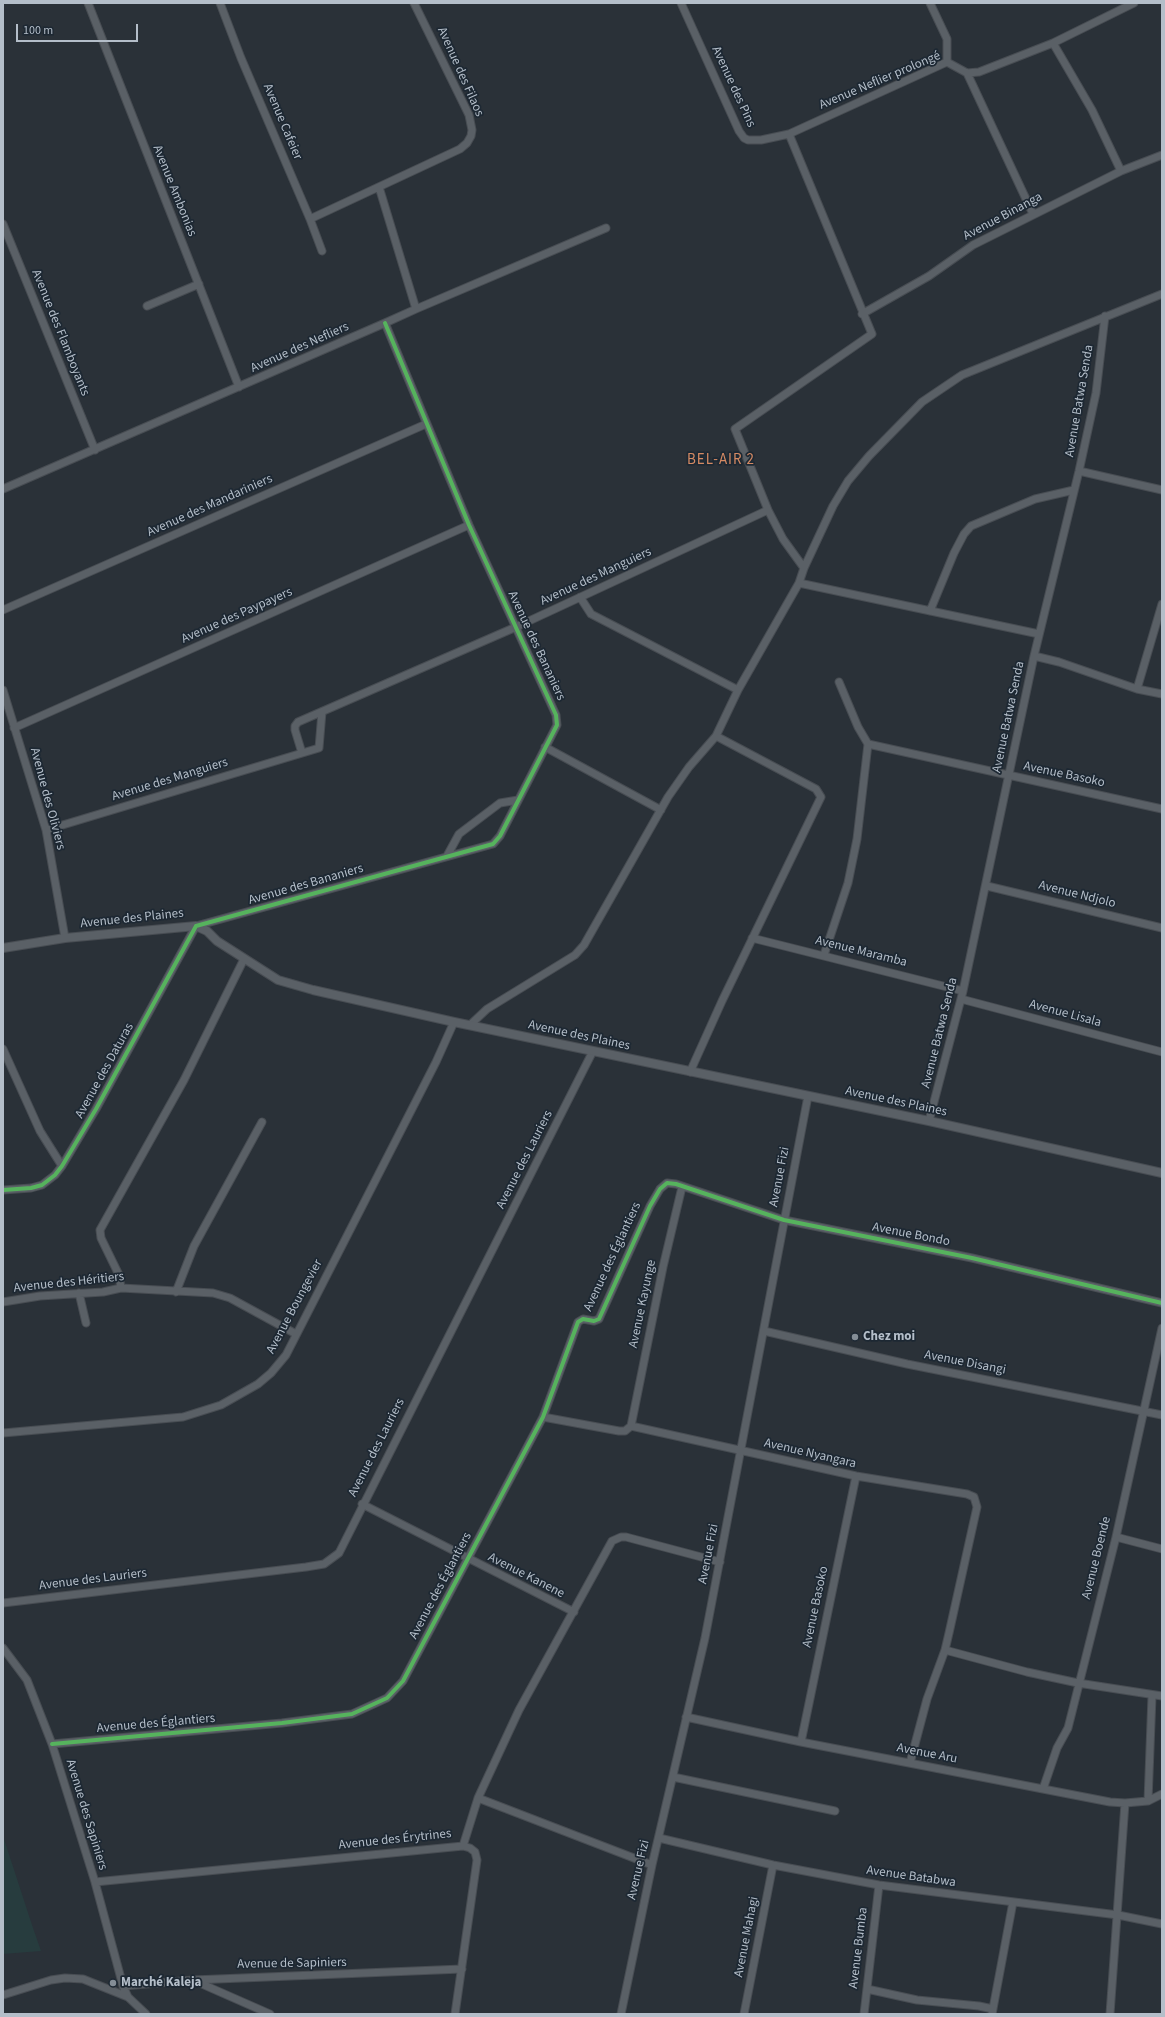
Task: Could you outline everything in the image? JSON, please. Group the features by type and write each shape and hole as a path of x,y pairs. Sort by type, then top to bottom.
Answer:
{"street":[{"name":"Avenue Ambonias","path":"88,3 239,387"},
{"name":"Avenue Cafeier","path":"220,3 241,58 310,219 322,251"},
{"name":"Avenue des Filaos","path":"310,219 460,149 467,143 472,130 469,116 414,3"},
{"name":"Avenue des Pins","path":"681,3 741,135 748,140 756,140 789,134"},
{"path":"930,3 946,39 948,62"},
{"path":"1033,214 967,73 979,72 998,66 1053,43 1133,3"},
{"path":"1053,43 1092,110 1121,171"},
{"name":"Avenue Neflier prolongé","path":"789,134 948,62 967,73"},
{"path":"789,134 862,314 872,335 735,427 736,434 768,510 783,539 804,568"},
{"name":"Avenue Binanga","path":"862,314 929,276 973,245 1121,171 1162,155"},
{"path":"379,187 416,309"},
{"name":"Avenue des Flamboyants","path":"3,224 94,450"},
{"name":"Avenue des Nefliers","path":"3,489 606,228"},
{"path":"147,306 199,284"},
{"path":"470,1025 486,1009 580,950 661,810 689,767 716,736 738,690 799,583 804,568 833,506 848,481 870,456 922,402 969,371 1162,294"},
{"name":"Avenue Batwa Senda","path":"929,1121 963,991 987,886 1034,656 1079,471 1096,393 1105,316"},
{"name":"Avenue des Bananiers","path":"196,926 490,844 498,840 557,725 558,719 469,525 386,324"},
{"name":"Avenue des Mandariniers","path":"3,610 426,424"},
{"path":"1079,471 1162,490"},
{"path":"930,611 954,553 970,526 1034,499 1074,490"},
{"name":"Avenue des Manguiers","path":"302,753 295,726 298,722 516,627 768,510"},
{"name":"Avenue des Paypayers","path":"14,728 469,525"},
{"path":"799,583 1039,634"},
{"path":"580,597 591,614 674,659 738,690"},
{"path":"1137,689 1162,604"},
{"path":"1034,656 1059,662 1137,689 1162,694"},
{"path":"824,955 848,883 857,839 868,744 858,727 839,682"},
{"name":"Avenue des Oliviers","path":"3,690 46,830 65,938"},
{"name":"Avenue des Manguiers","path":"46,830 319,748 322,712"},
{"path":"690,1072 752,938 820,802 820,793 816,789 716,736"},
{"name":"Avenue Basoko","path":"868,744 1009,777 1032,780 1162,809"},
{"path":"545,747 661,810"},
{"path":"447,856 459,834 500,803 518,800"},
{"name":"Avenue Ndjolo","path":"987,886 1162,928"},
{"name":"Avenue des Plaines","path":"3,948 65,938 196,926 207,930 217,941 278,980 331,994 454,1022 929,1121 1162,1173"},
{"name":"Avenue des Daturas","path":"3,1190 31,1188 42,1185 50,1180 62,1166 96,1109 196,926"},
{"name":"Avenue Maramba","path":"752,938 963,991"},
{"path":"121,1288 119,1275 101,1238 100,1230 184,1080 244,959"},
{"name":"Avenue Lisala","path":"961,999 1162,1052"},
{"name":"Avenue Boungevier","path":"3,1434 183,1417 202,1412 221,1404 258,1384 271,1373 286,1355 436,1062 454,1022"},
{"path":"3,1049 40,1131 62,1166"},
{"name":"Avenue des Lauriers","path":"3,1603 306,1568 324,1564 339,1553 362,1504 475,1287 593,1051"},
{"name":"Avenue Fizi","path":"620,2014 652,1865 705,1638 808,1096"},
{"path":"176,1292 194,1246 262,1122"},
{"name":"Avenue Bondo","path":"660,1189 667,1183 676,1184 784,1220 972,1258 1162,1304"},
{"name":"Avenue Kayunge","path":"631,1426 663,1267 682,1187"},
{"name":"Avenue des Églantiers","path":"52,1744 282,1723 352,1714 379,1703 395,1691 403,1681 543,1416 578,1322 583,1318 594,1321 599,1319 630,1248 660,1189"},
{"name":"Avenue des Héritiers","path":"3,1302 79,1293 103,1292 121,1288 213,1293 230,1298 296,1334"},
{"path":"79,1293 86,1323"},
{"name":"Avenue Boende","path":"1043,1789 1057,1748 1067,1732 1116,1536 1162,1328"},
{"name":"Avenue Disangi","path":"764,1331 906,1364 1162,1414"},
{"path":"543,1416 619,1431 625,1431 631,1426"},
{"name":"Avenue Nyangara","path":"631,1426 856,1476 967,1494 976,1500 977,1507 945,1650"},
{"name":"Avenue Basoko","path":"801,1742 856,1476"},
{"name":"Avenue Kanene","path":"362,1504 574,1612"},
{"name":"Avenue des Érytrines","path":"95,1882 463,1846 478,1798 519,1710 612,1541 621,1536 720,1562"},
{"path":"1116,1536 1162,1549"},
{"name":"Avenue des Sapiniers","path":"3,1648 27,1680 52,1744 95,1882 123,1986 128,1997"},
{"path":"910,1763 926,1699 945,1650 1078,1684 1152,1696 1162,1696"},
{"path":"1148,1801 1152,1696"},
{"name":"Avenue Aru","path":"686,1717 801,1742 1043,1789 1125,1803 1148,1801 1162,1794"},
{"path":"673,1777 835,1811"},
{"path":"478,1798 652,1865"},
{"path":"1110,2014 1125,1803"},
{"name":"Avenue Batabwa","path":"659,1838 773,1865 879,1885 1118,1915 1162,1924"},
{"path":"455,2014 476,1860 476,1852 463,1846"},
{"name":"Avenue Mahagi","path":"744,2014 773,1865"},
{"name":"Avenue Bumba","path":"864,2014 879,1885"},
{"path":"867,1989 916,2000 980,2006 993,2012 1013,1902"},
{"name":"Avenue de Sapiniers","path":"123,1986 193,1980 462,1969"},
{"path":"3,1995 50,1980 66,1978 83,1979 128,1997 146,2014"},
{"path":"193,1980 270,2014"}],"green space":[{"path":"3,1836 32,1925 41,1951 3,1954"}],"cycle path":[{"path":"3,1190 31,1188 42,1185 55,1175 62,1166 96,1109 196,926 493,844 500,836 557,725 556,715 469,525 385,323"},
{"path":"52,1744 282,1723 352,1714 387,1698 403,1681 543,1417 578,1322 583,1319 594,1321 599,1319 650,1206 660,1189 667,1183 676,1184 784,1220 972,1258 1162,1303"}],"place":[{"name":"Chez moi","path":"855,1337"},
{"name":"Marché Kaleja","path":"113,1983"}],"district":[{"name":"BEL-AIR 2","path":"721,461"}]}
